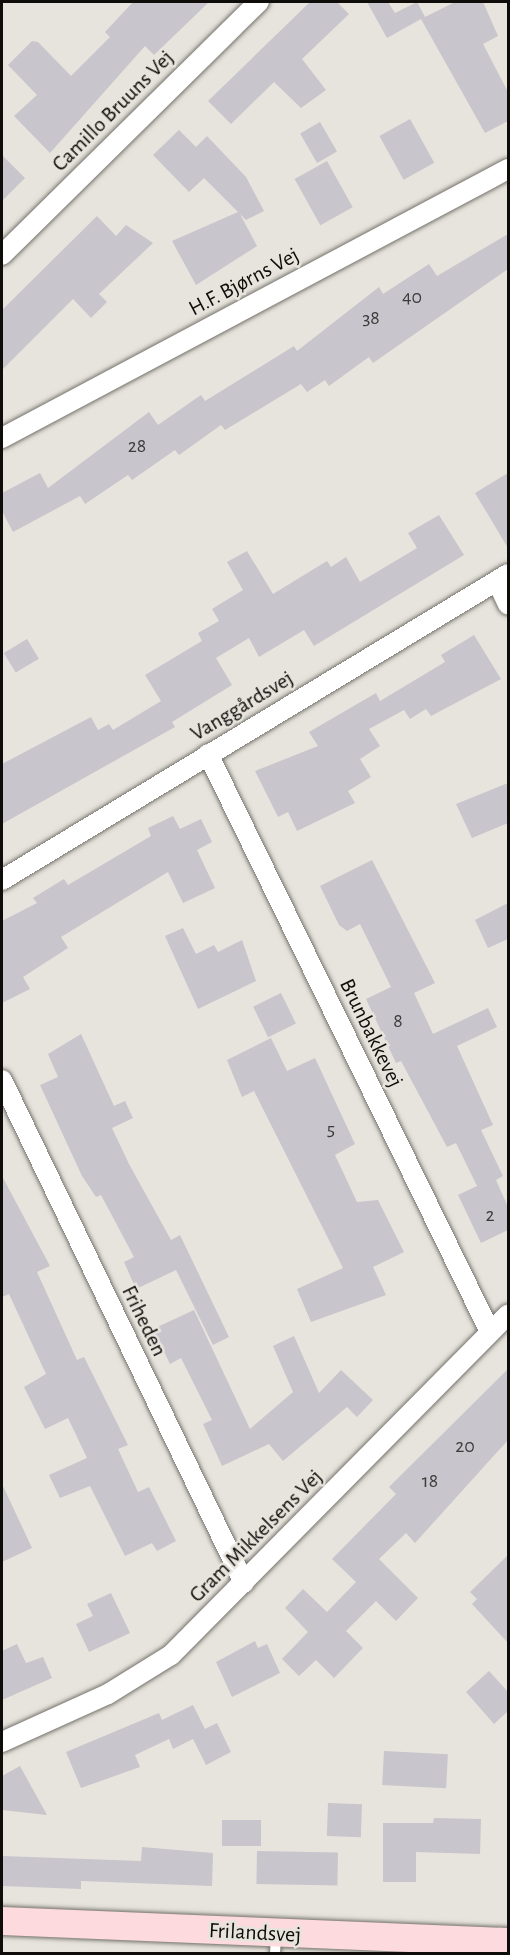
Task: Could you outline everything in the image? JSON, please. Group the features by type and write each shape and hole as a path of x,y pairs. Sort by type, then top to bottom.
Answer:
{"street":[{"name":"Camillo Bruuns Vej","path":"2,255 259,2"},
{"name":"H.F. Bjørns Vej","path":"2,438 508,169"},
{"path":"503,577 508,605"},
{"name":"Vanggårdsvej","path":"2,880 503,577"},
{"name":"Brunbakkevej","path":"208,754 490,1332"},
{"name":"Friheden","path":"2,1080 244,1583"},
{"name":"Gram Mikkelsens Vej","path":"2,1742 108,1694 171,1655 508,1314"},
{"name":"Frilandsvej","path":"2,1921 275,1944 420,1947 508,1942"}],"building":[{"path":"133,2 209,2 154,55 145,46 50,153 14,116 37,95 8,65 32,41 38,42 71,76 110,37 105,32"},
{"path":"310,2 337,2 349,14 302,59 326,90 301,108 274,82 231,124 208,101"},
{"path":"367,2 388,2 395,13 417,2 425,17 455,2 483,2 498,36 483,44 508,92 508,121 485,133 421,19 387,38"},
{"path":"410,119 434,163 404,180 379,136"},
{"path":"320,122 337,151 317,163 300,134"},
{"path":"179,130 196,147 207,136 246,177 264,211 246,220 240,214 257,246 196,285 172,241 238,212 204,178 189,192 153,155"},
{"path":"2,155 25,178 2,201"},
{"path":"327,161 353,207 320,225 295,179"},
{"path":"97,216 116,236 126,225 153,243 99,294 107,302 91,318 73,299 2,370 2,310"},
{"path":"508,234 508,269 373,363 369,357 329,386 325,380 307,392 301,384 225,430 221,425 179,455 175,450 132,480 128,475 85,504 80,496 13,532 2,511 2,493 40,473 48,488 149,412 158,425 201,395 205,401 294,346 297,351 379,287 383,294 429,264 437,276"},
{"path":"508,473 508,548 475,493"},
{"path":"439,515 464,555 314,646 304,630 259,657 249,638 216,658 232,685 172,722 175,727 2,824 2,764 91,717 98,730 109,724 113,730 161,701 145,675 202,641 198,633 219,621 212,609 243,590 227,562 247,551 273,594 327,561 331,567 346,557 360,582 417,548 408,533"},
{"path":"474,635 501,679 431,716 426,709 410,719 404,710 369,729 380,746 360,759 371,777 348,791 355,803 297,831 288,812 278,817 255,771 318,746 309,732 376,693 380,701 445,662 441,655"},
{"path":"27,639 39,659 16,673 4,653"},
{"path":"508,783 508,823 472,838 456,804"},
{"path":"173,816 180,829 201,819 212,842 197,850 215,888 183,903 168,872 61,937 68,948 23,977 30,989 2,1003 2,921 37,903 33,898 64,879 68,885 151,836 148,828"},
{"path":"372,860 435,983 414,993 433,1034 488,1008 497,1027 457,1046 493,1125 481,1130 503,1176 496,1180 508,1207 508,1230 481,1243 458,1195 477,1186 456,1143 447,1147 401,1061 396,1063 366,999 391,987 360,924 347,931 339,925 320,886"},
{"path":"508,903 508,939 488,948 475,920"},
{"path":"183,928 196,954 214,945 218,952 242,940 256,981 198,1009 165,936"},
{"path":"281,993 296,1024 268,1037 253,1007"},
{"path":"81,1034 114,1106 125,1101 133,1118 112,1128 129,1164 171,1240 180,1235 229,1337 213,1345 176,1270 136,1289 124,1262 134,1257 101,1195 96,1197 82,1176 40,1085 58,1077 48,1054"},
{"path":"271,1038 287,1071 315,1058 355,1144 335,1155 357,1202 378,1200 404,1252 373,1267 386,1295 311,1322 297,1289 343,1268 254,1091 242,1097 227,1060"},
{"path":"2,1176 50,1266 37,1272 77,1360 84,1357 128,1445 118,1449 138,1492 149,1487 176,1541 157,1551 152,1543 125,1556 90,1486 60,1498 49,1475 87,1458 68,1418 45,1429 24,1387 46,1374 9,1294 2,1297"},
{"path":"194,1310 250,1429 293,1392 273,1346 294,1336 319,1393 341,1370 373,1400 357,1417 347,1407 283,1461 269,1444 222,1466 203,1424 212,1420 181,1358 170,1364 153,1329"},
{"path":"508,1369 508,1440 415,1543 406,1533 379,1559 418,1598 396,1621 376,1601 346,1631 363,1648 334,1678 316,1660 299,1676 282,1659 308,1632 285,1608 303,1589 327,1612 356,1582 332,1559 396,1494 389,1487"},
{"path":"2,1484 32,1548 2,1562"},
{"path":"508,1555 508,1643 472,1604 477,1599 470,1592"},
{"path":"111,1593 130,1633 89,1652 76,1624 93,1616 87,1604"},
{"path":"255,1641 258,1648 267,1644 280,1673 232,1697 216,1662"},
{"path":"17,1644 26,1663 43,1657 52,1678 2,1700 2,1651"},
{"path":"489,1671 508,1692 508,1711 494,1724 466,1692"},
{"path":"193,1705 205,1729 217,1723 231,1752 206,1765 193,1739 173,1749 169,1739 135,1755 140,1767 81,1788 66,1752 159,1713 162,1720"},
{"path":"384,1751 448,1754 446,1788 382,1785"},
{"path":"20,1766 47,1815 2,1810 2,1776"},
{"path":"328,1803 362,1804 361,1837 327,1836"},
{"path":"434,1818 481,1819 480,1854 416,1852 416,1882 383,1882 383,1823 433,1823"},
{"path":"222,1820 261,1820 261,1846 222,1846"},
{"path":"142,1847 213,1853 212,1886 81,1881 81,1889 2,1886 2,1856 141,1861"},
{"path":"257,1851 338,1852 337,1885 256,1884"}]}
